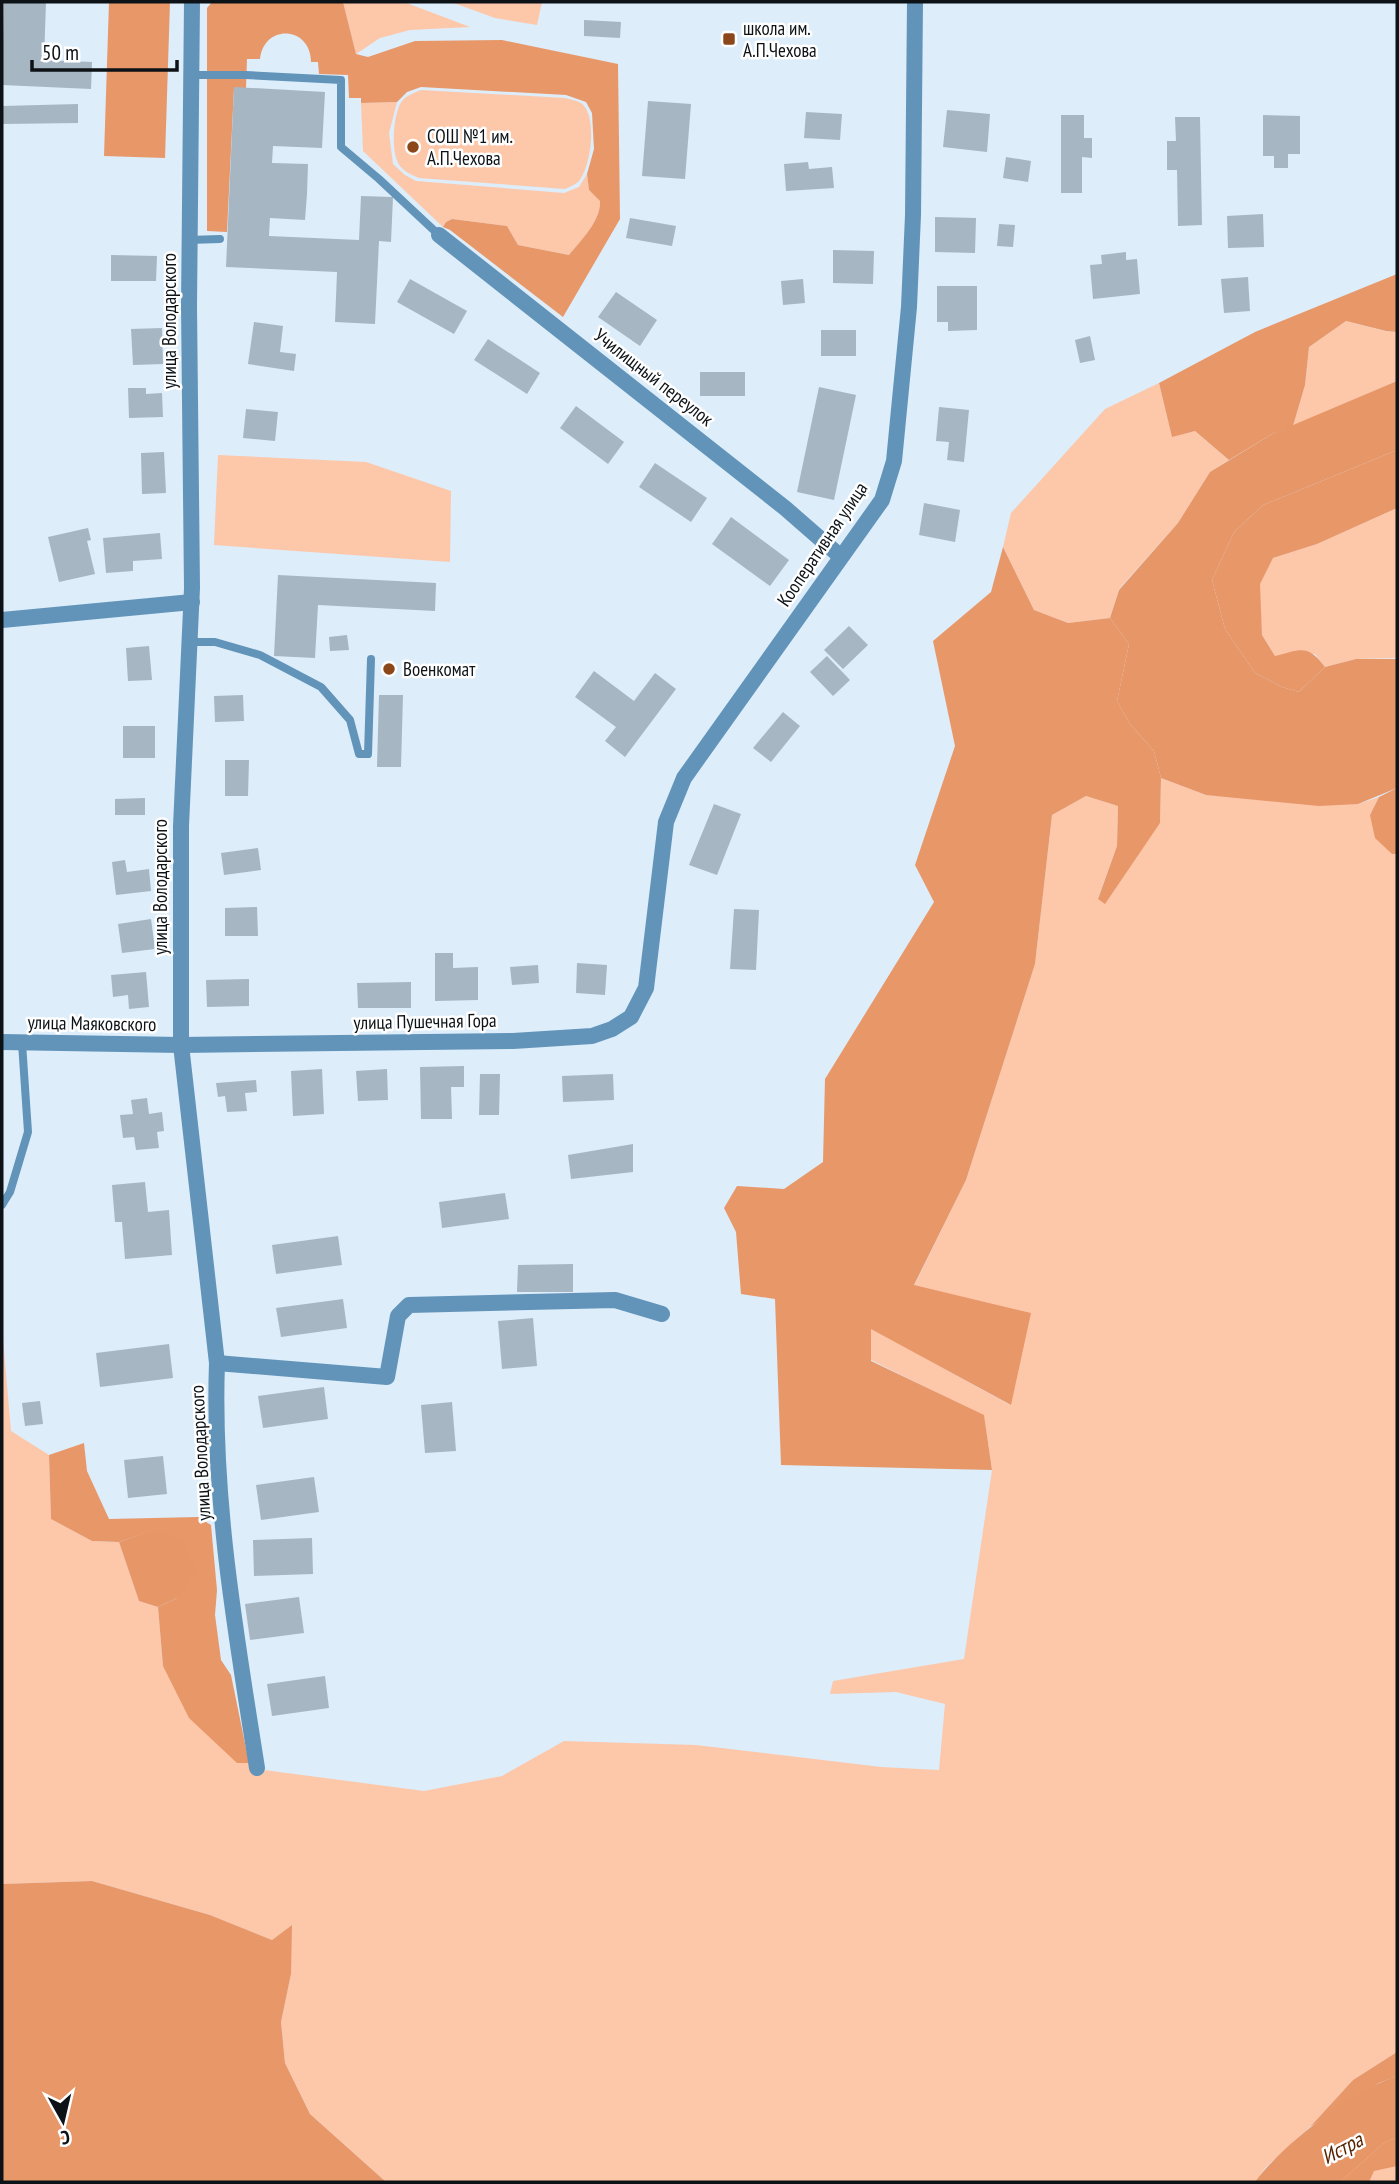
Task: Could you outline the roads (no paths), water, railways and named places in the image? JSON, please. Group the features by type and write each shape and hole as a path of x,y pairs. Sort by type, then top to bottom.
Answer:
{"street":[{"name":"улица Володарского","path":"191,2 189,240 192,602 181,826 181,1045 217,1363 215,1411 228,1587 257,1768"},
{"name":"Кооперативная улица","path":"646,988 666,822 684,778 881,500 894,461 909,307 914,215 915,2"},
{"name":"Училищный переулок","path":"439,235 785,508 840,556"},
{"path":"2,620 192,602"},
{"name":"улица Пушечная Гора","path":"181,1045 513,1041 592,1036 612,1029 631,1017 646,988"},
{"name":"улица Маяковского","path":"2,1042 181,1045"},
{"path":"217,1363 387,1377 398,1317 409,1305 615,1300 662,1314"}],"lane":[{"path":"191,75 341,80 341,147 439,235"},
{"path":"189,240 220,239"},
{"path":"191,642 215,642 260,655 321,687 351,720 359,754 368,754 371,659"},
{"path":"2,1205 10,1192 29,1132 22,1043"}],"water":[{"path":"1397,381 1397,450 1263,505 1234,532 1212,580 1225,629 1255,673 1282,687 1299,692 1325,667 1356,659 1397,659 1397,788 1358,804 1319,806 1206,795 1161,778 1154,751 1130,724 1117,701 1129,644 1110,618 1119,590 1178,523 1210,472 1272,434"},
{"path":"148,1532 182,1539 196,1572 177,1598 158,1607 139,1601 119,1542"},
{"name":"Истра","path":"1397,2076 1397,2137 1384,2143 1340,2182 1255,2182 1267,2167 1320,2120 1379,2083"}],"place":[{"name":"школа им. А.П.Чехова","path":"729,39"},
{"name":"СОШ №1 им. А.П.Чехова","path":"413,147"},
{"name":"Военкомат","path":"389,669"}]}
